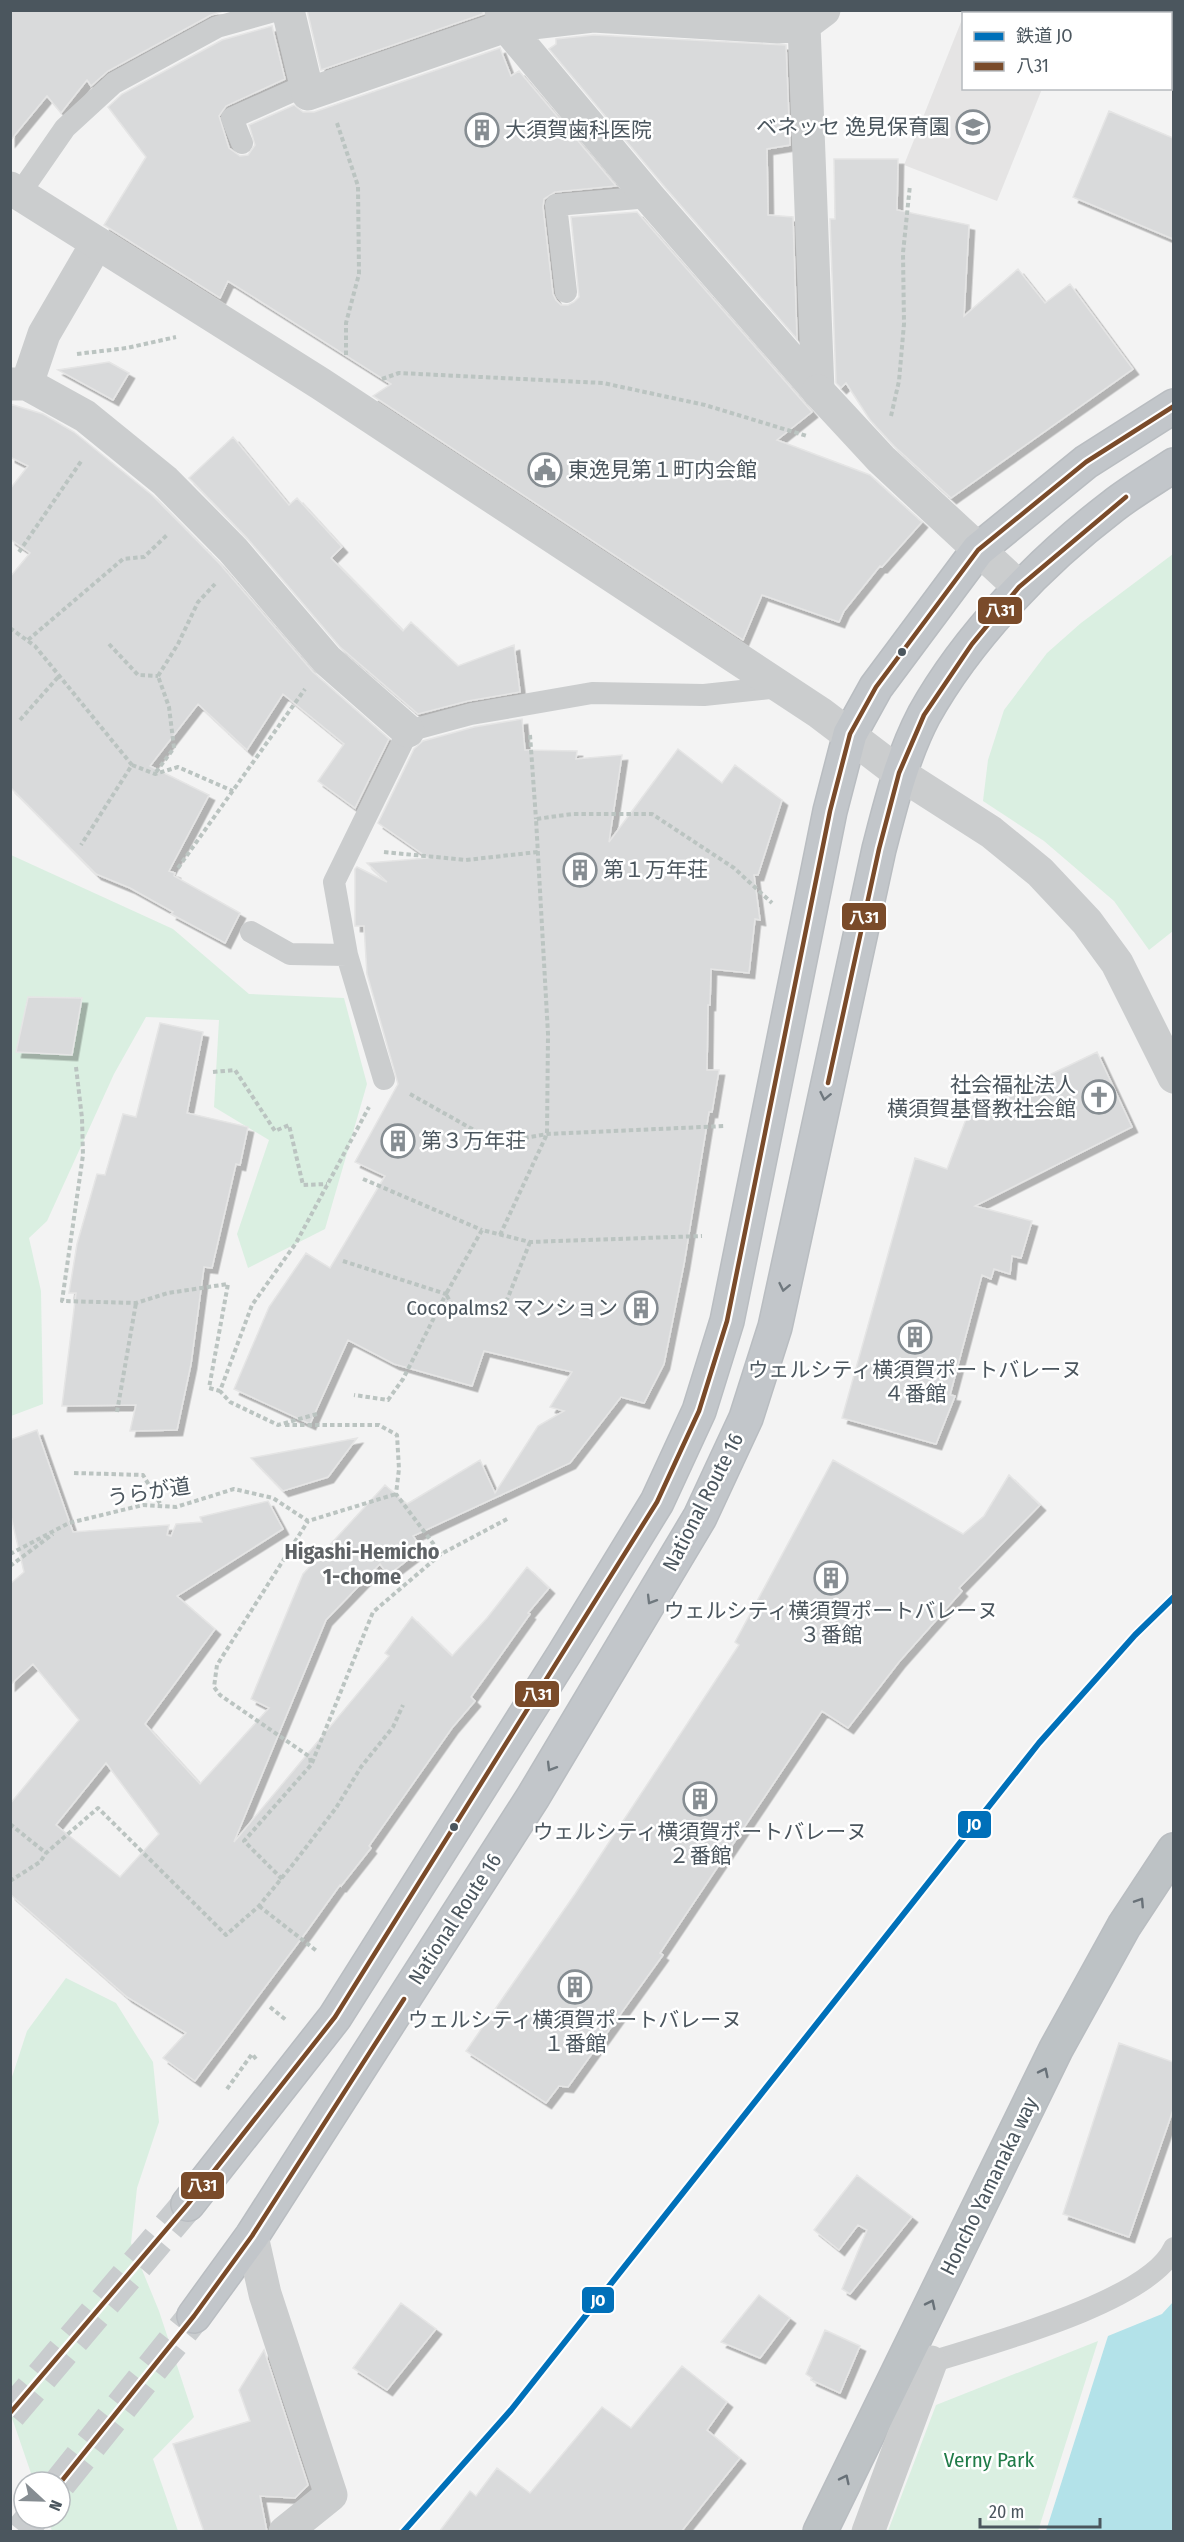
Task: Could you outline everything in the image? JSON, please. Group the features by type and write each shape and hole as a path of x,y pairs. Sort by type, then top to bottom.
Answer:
{"highway":[{"name":"National Route 16","path":"188,2204 335,2017 657,1502 699,1411 727,1321 830,812 850,734 876,687 978,549 1086,462 1173,406"},
{"name":"National Route 16","path":"194,2316 252,2236 533,1797 700,1517 746,1418 775,1328 879,849 899,773 924,715 972,644 1019,587 1113,506 1173,465"},
{"name":"Honcho Yamanaka way","path":"820,2532 1056,2049 1124,1926 1173,1850"},
{"name":"Honcho Yamanaka way","path":"845,2532 1074,2060 1143,1935 1173,1891"}],"street":[{"path":"288,10 315,86 503,18 593,16 795,18 818,391"},
{"path":"503,18 649,197 818,391 881,459 1019,587"},
{"path":"16,191 328,389 850,734 899,773 991,832 1040,872 1087,922 1117,963 1173,1077"},
{"path":"97,243 44,334 25,376 85,416 165,481 239,557 327,660 408,731"},
{"path":"252,2236 265,2294 331,2495 285,2532"},
{"path":"868,2532 931,2362"}],"lane":[{"path":"16,191 65,128 114,83 217,27 279,10"},
{"path":"242,143 232,118 315,86"},
{"path":"566,292 556,205 649,197"},
{"path":"384,1079 347,955 334,882 408,731 471,714 592,693 704,695 779,687"},
{"path":"250,932 290,954 347,955"},
{"path":"931,2362 1052,2322 1121,2294 1164,2264 1173,2248"}],"path":[{"path":"315,86 358,186 359,274 346,323 346,357 328,389"},
{"path":"881,459 899,381 904,324 903,253 910,184"},
{"path":"25,376 127,348 226,325"},
{"path":"328,389 399,373 603,383 705,405 815,439"},
{"path":"19,552 103,430"},
{"path":"28,640 123,559 144,557 193,509"},
{"path":"158,676 178,644 198,602 239,557"},
{"path":"10,628 28,640 132,765 155,774 178,767 232,791"},
{"path":"109,644 138,675 158,676"},
{"path":"178,868 327,660"},
{"path":"20,720 58,676"},
{"path":"155,774 174,748 169,707 158,676"},
{"path":"500,1235 547,1134 548,1034 528,704"},
{"path":"81,845 132,765"},
{"path":"536,819 572,813 652,814 734,868 773,903"},
{"path":"351,849 466,860 538,852"},
{"path":"76,1067 82,1118 83,1155 62,1300 136,1303 168,1293 228,1284 209,1388 220,1392 230,1402 278,1425 379,1425 397,1435 399,1469 396,1494 441,1554"},
{"path":"213,1072 235,1070 275,1131 289,1125 303,1185 328,1184"},
{"path":"220,1392 252,1305 296,1243 384,1079 497,1143 547,1134 726,1126"},
{"path":"363,1179 482,1230 530,1242 702,1236"},
{"path":"354,1395 388,1400 402,1379 482,1230"},
{"path":"343,1261 446,1294 452,1305 501,1315 530,1242"},
{"path":"117,1412 136,1303"},
{"path":"278,1425 317,1414"},
{"path":"74,1473 143,1474 162,1506"},
{"name":"うらが道","path":"10,1554 62,1527 143,1505 176,1507 234,1489 273,1498 308,1521"},
{"path":"311,1766 310,1757 220,1695 214,1687 217,1665 308,1521 396,1494"},
{"path":"282,1879 244,1841 311,1766 373,1612 441,1554 509,1518"},
{"path":"10,1566 62,1527"},
{"path":"10,1881 40,1862 46,1853 98,1808 226,1935 259,1906 282,1879 336,1808 361,1767 393,1727 403,1705"},
{"path":"10,1824 46,1853"},
{"path":"259,1906 318,1952"},
{"path":"270,2007 294,2026"}],"shaded area":[{"name":"ベネッセ 逸見保育園","path":"962,20 962,90 1042,90 997,201 904,165"}],"green space":[{"path":"1173,554 1173,931 1149,950 1114,901 1044,841 983,801 988,760 1004,710 1047,653 1081,623"},
{"path":"11,855 173,929 249,994 344,998 367,1084 325,1229 248,1268 237,1234 269,1140 214,1107 219,1020 146,1017 114,1074 47,1221 29,1238 41,1291 43,1404 11,1416"},
{"path":"66,1978 116,2003 153,2062 159,2122 137,2188 131,2243 159,2311 194,2417 153,2459 178,2531 52,2531 72,2530 72,2470 30,2470 11,2415 11,2080 27,2031"},
{"name":"Verny Park","path":"1098,2341 1038,2531 888,2531 936,2405"}],"water":[{"path":"1173,2302 1173,2531 1046,2531 1108,2336 1162,2314"}],"building":[{"path":"10,10 226,10 211,15 108,71 91,86 87,80 61,113 47,96 10,141"},
{"path":"307,10 483,10 483,14 321,70"},
{"path":"272,26 285,79 226,106 219,116 229,148 240,156 248,155 255,145 249,125 294,105 303,112 314,112 500,48 511,76 519,71 616,186 555,192 544,199 553,294 556,300 561,305 568,305 579,297 571,217 637,212 812,412 777,440 870,475 922,522 882,567 880,566 844,611 839,622 762,595 743,640 373,396 391,384 228,281 220,298 104,225 146,157 108,107 122,94 222,40"},
{"path":"594,35 786,45 790,145 767,149 768,215 793,217 797,339 549,49 556,44 556,39"},
{"path":"1109,111 1173,138 1173,239 1073,197"},
{"path":"834,159 898,159 897,210 969,225 964,316 1018,269 1045,303 1070,284 1133,369 951,498 894,446 870,420 846,383 841,388 836,383 830,219 835,219"},
{"path":"109,362 129,373 113,400 58,370"},
{"path":"10,404 43,414 74,432 152,495 219,563 313,672 389,739 355,808 318,781 344,744 283,694 247,750 198,704 150,766 209,795 169,871 240,913 225,943 171,914 173,912 130,888 96,874 10,787 10,577 30,553 10,539 10,489 28,466 10,457"},
{"path":"233,437 289,505 297,498 342,547 331,558 403,631 411,622 458,666 514,645 520,692 468,701 418,714 340,647 247,538 189,478"},
{"path":"522,719 525,750 577,751 576,759 622,755 609,842 678,749 722,783 735,765 782,800 758,875 754,875 760,920 755,919 749,973 711,969 707,1070 719,1070 712,1112 709,1112 684,1264 664,1364 644,1403 621,1397 570,1463 413,1536 422,1549 388,1575 380,1564 326,1620 234,1842 389,1656 385,1653 412,1617 452,1656 487,1618 527,1567 549,1588 528,1613 530,1614 471,1697 475,1701 452,1728 369,1846 371,1848 340,1885 195,2081 163,2058 186,2033 127,1997 10,1894 10,1804 79,1720 33,1664 10,1685 10,1584 24,1572 10,1512 10,1440 37,1430 73,1532 169,1525 167,1535 171,1536 176,1524 202,1522 200,1517 268,1501 283,1529 177,1596 215,1629 145,1724 200,1784 269,1708 251,1699 303,1574 385,1485 407,1504 480,1460 495,1493 538,1426 564,1411 550,1407 572,1372 484,1351 472,1386 394,1364 348,1340 310,1424 234,1389 269,1307 306,1253 330,1268 385,1176 355,1162 398,1084 367,974 364,926 355,926 355,869 357,867 387,882 367,863 428,858 378,823 414,749 423,741 474,727","holes":["106,1763 159,1834 120,1877 56,1825"]},
{"path":"28,997 82,998 72,1055 16,1052"},
{"path":"160,1023 203,1032 187,1113 248,1127 240,1165 236,1164 212,1268 204,1267 191,1364 177,1430 130,1431 136,1405 62,1406 76,1293 69,1293 77,1244 97,1174 105,1175 123,1114 136,1117"},
{"name":"ウェルシティ横須賀ポートバレーヌ ４番館","path":"1097,1052 1132,1127 975,1206 1032,1221 1021,1258 1012,1256 1010,1274 994,1269 991,1279 982,1275 950,1395 955,1396 936,1444 842,1418 915,1158 947,1169 968,1114"},
{"path":"357,1438 328,1477 283,1491 251,1458"},
{"path":"833,1460 963,1534 984,1516 1009,1475 1040,1505 959,1588 962,1591 899,1662 848,1728 822,1711 660,1953 663,1955 568,2087 559,2086 546,2103 466,2051 575,1894 739,1645 735,1642"},
{"path":"1119,2043 1173,2062 1173,2110 1129,2237 1063,2214"},
{"path":"857,2175 912,2217 850,2294 842,2289 867,2230 858,2225 839,2250 814,2230"},
{"path":"759,2295 790,2318 760,2358 721,2342"},
{"path":"401,2303 436,2329 387,2390 353,2368"},
{"path":"825,2330 860,2346 840,2393 811,2380 812,2378 806,2374"},
{"path":"264,2350 308,2485 295,2498 260,2496 267,2532 204,2532 173,2444 250,2421 239,2390"},
{"path":"682,2366 727,2402 707,2430 740,2458 681,2532 439,2532 470,2491 476,2496 497,2468 530,2493 602,2407 631,2428"}],"tunnel":[{"path":"10,2414 188,2204"},
{"path":"70,2470 194,2316"}],"rail line":[{"name":"JO","path":"403,2532 511,2410 1039,1743 1135,1635 1174,1597"}],"transit line":[{"name":"八31","path":"10,2413 188,2204 335,2017 657,1502 699,1411 727,1321 830,811 850,734 876,687 978,550 1086,462 1174,406"},
{"name":"八31","path":"828,1083 879,849 899,773 924,715 972,644 1019,587 1126,497"},
{"name":"八31","path":"70,2470 194,2316 252,2236 404,1999"}],"place":[{"name":"ベネッセ 逸見保育園","path":"973,127"},
{"name":"大須賀歯科医院","path":"482,130"},
{"name":"東逸見第１町内会館","path":"545,470"},
{"name":"第１万年荘","path":"580,870"},
{"name":"社会福祉法人 横須賀基督教社会館","path":"1099,1097"},
{"name":"第３万年荘","path":"398,1141"},
{"name":"Cocopalms2 マンション","path":"641,1308"},
{"name":"ウェルシティ横須賀ポートバレーヌ ４番館","path":"915,1337"},
{"name":"ウェルシティ横須賀ポートバレーヌ ３番館","path":"831,1578"},
{"name":"ウェルシティ横須賀ポートバレーヌ ２番館","path":"700,1799"},
{"name":"ウェルシティ横須賀ポートバレーヌ １番館","path":"575,1987"}],"district":[{"name":"Higashi-Hemicho 1-chome","path":"362,1564"}]}
